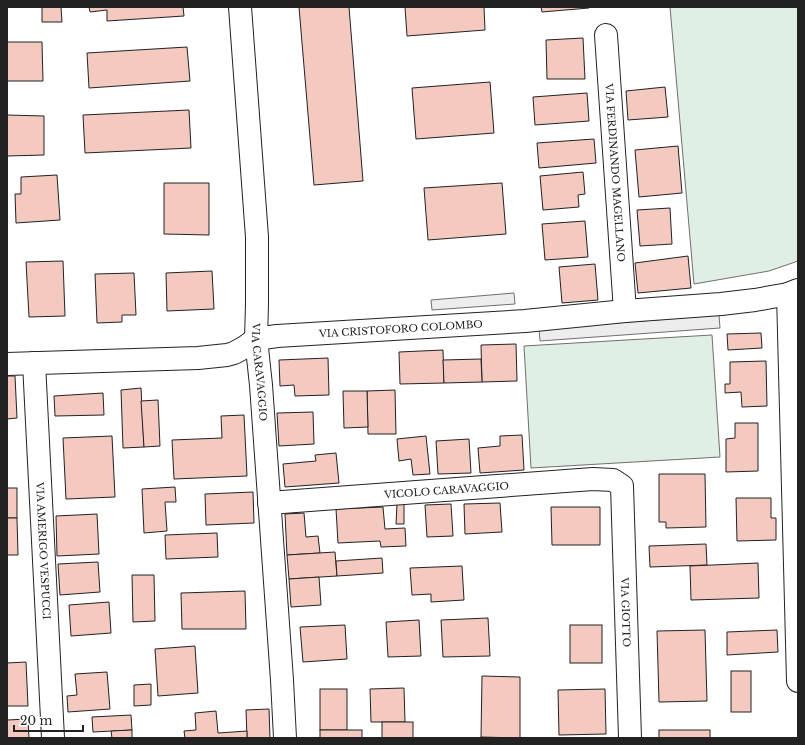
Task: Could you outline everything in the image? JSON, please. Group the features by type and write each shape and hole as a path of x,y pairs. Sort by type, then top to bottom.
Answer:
{"street":[{"name":"VIA CARAVAGGIO","path":"240,7 257,237 256,338 261,385 285,738"},
{"name":"VIA FERDINANDO MAGELLANO","path":"606,35 625,311"},
{"name":"VIA CRISTOFORO COLOMBO","path":"256,338 525,321 625,311 721,304 755,300 793,292"},
{"path":"793,292 798,681"},
{"path":"7,364 198,358 234,353 246,347 256,338"},
{"name":"VIA AMERIGO VESPUCCI","path":"34,363 53,738"},
{"name":"VICOLO CARAVAGGIO","path":"269,503 593,479 613,480 622,486"},
{"name":"VIA GIOTTO","path":"622,486 630,738"}],"green space":[{"path":"670,7 798,7 798,261 769,271 694,284"},
{"path":"712,335 720,457 531,468 524,346"}],"shaded area":[{"path":"514,293 515,304 432,310 431,300"},
{"path":"719,315 720,328 540,341 539,329"}],"building":[{"path":"42,7 61,7 62,22 42,22"},
{"path":"89,7 183,7 184,16 107,21 107,10 90,12"},
{"path":"299,7 349,7 363,181 314,185"},
{"path":"405,7 484,7 485,30 407,36"},
{"path":"541,7 589,7 589,8 542,12"},
{"path":"583,38 585,79 547,79 546,40"},
{"path":"7,42 42,42 43,81 7,81"},
{"path":"187,47 190,81 89,88 87,53"},
{"path":"490,82 494,133 416,139 412,88"},
{"path":"665,87 668,117 628,120 626,91"},
{"path":"587,93 589,121 535,125 533,97"},
{"path":"189,110 191,148 85,153 83,115"},
{"path":"7,115 44,116 44,155 7,156"},
{"path":"594,139 596,163 539,168 537,143"},
{"path":"678,146 682,193 639,197 635,150"},
{"path":"583,172 585,194 578,195 579,207 543,210 540,176"},
{"path":"57,175 60,220 16,223 15,194 21,194 21,177"},
{"path":"164,183 209,183 209,235 164,234"},
{"path":"502,183 506,234 428,240 424,188"},
{"path":"670,208 672,244 640,246 637,210"},
{"path":"585,221 588,257 545,260 542,224"},
{"path":"688,256 691,288 638,293 635,263"},
{"path":"63,261 65,316 29,317 26,262"},
{"path":"595,264 598,300 562,303 559,267"},
{"path":"212,271 214,309 167,311 166,273"},
{"path":"134,273 136,315 122,315 122,322 97,323 95,274"},
{"path":"761,333 762,348 728,350 727,334"},
{"path":"516,344 517,381 482,382 481,345"},
{"path":"443,350 444,383 400,384 399,352"},
{"path":"328,358 329,395 295,396 294,385 280,386 279,360"},
{"path":"481,359 482,382 444,383 443,360"},
{"path":"766,361 767,406 742,407 741,392 725,393 725,384 730,384 730,362"},
{"path":"7,376 15,376 17,418 7,419"},
{"path":"141,388 144,447 123,448 121,390"},
{"path":"395,390 396,434 368,434 367,391"},
{"path":"343,391 367,391 368,427 344,428"},
{"path":"103,393 104,415 55,416 54,396"},
{"path":"158,400 160,446 144,447 141,401"},
{"path":"313,412 314,444 279,446 277,413"},
{"path":"244,415 247,476 174,479 172,440 222,438 221,416"},
{"path":"735,423 758,423 758,471 726,472 726,439 735,438"},
{"path":"522,435 524,470 480,473 478,448 500,446 500,436"},
{"path":"112,436 115,497 66,499 63,438"},
{"path":"426,436 430,474 413,475 411,459 399,461 397,439"},
{"path":"469,439 471,473 438,474 436,441"},
{"path":"336,453 339,483 285,487 283,464 316,461 315,455"},
{"path":"659,474 705,474 706,527 666,528 666,522 659,522"},
{"path":"175,487 176,502 165,502 167,531 144,533 142,489"},
{"path":"7,488 17,488 17,518 7,518"},
{"path":"253,492 254,523 206,525 205,494"},
{"path":"736,498 771,498 771,518 776,518 776,540 737,541"},
{"path":"500,503 502,532 465,534 464,504"},
{"path":"397,504 404,504 404,524 396,524"},
{"path":"451,504 453,536 427,537 425,505"},
{"path":"383,507 385,529 405,528 406,546 381,547 380,541 338,543 336,509"},
{"path":"551,507 600,507 600,545 552,545"},
{"path":"304,513 306,537 318,536 320,553 287,555 285,514"},
{"path":"97,514 99,554 57,556 56,516"},
{"path":"7,518 17,518 18,555 7,555"},
{"path":"217,533 218,557 166,559 165,535"},
{"path":"706,544 707,565 650,567 649,546"},
{"path":"335,552 337,576 289,579 287,555"},
{"path":"382,558 383,573 337,576 336,561"},
{"path":"98,562 100,592 60,595 58,564"},
{"path":"758,563 759,598 691,600 690,566"},
{"path":"462,566 464,600 431,602 431,594 412,595 410,568"},
{"path":"132,575 154,575 155,621 133,622"},
{"path":"319,577 321,605 291,607 289,579"},
{"path":"245,591 246,629 182,629 181,593"},
{"path":"109,602 111,633 71,636 69,605"},
{"path":"488,618 490,656 443,657 441,620"},
{"path":"419,620 421,656 388,657 386,622"},
{"path":"345,625 347,659 303,662 300,627"},
{"path":"570,625 602,625 602,663 570,663"},
{"path":"705,630 707,701 659,702 657,631"},
{"path":"777,630 778,652 727,655 727,632"},
{"path":"195,646 198,693 158,696 155,649"},
{"path":"26,662 28,706 7,706 7,663"},
{"path":"731,671 751,671 751,712 731,712"},
{"path":"107,672 110,709 68,712 67,696 77,695 75,674"},
{"path":"482,676 520,677 520,738 481,737"},
{"path":"151,684 151,705 134,706 134,685"},
{"path":"404,688 405,722 371,722 370,689"},
{"path":"320,689 347,689 347,730 320,730"},
{"path":"605,689 606,734 559,735 558,690"},
{"path":"269,709 270,738 247,738 246,710"},
{"path":"216,711 218,733 247,731 247,738 185,738 184,731 196,730 195,713"},
{"path":"131,715 132,730 93,732 92,717"},
{"path":"28,719 29,738 7,738 7,720"},
{"path":"382,722 413,722 413,738 382,738"},
{"path":"132,730 132,738 112,738 111,731"},
{"path":"320,730 362,730 362,738 320,738"},
{"path":"659,730 710,730 710,738 659,738"}]}
